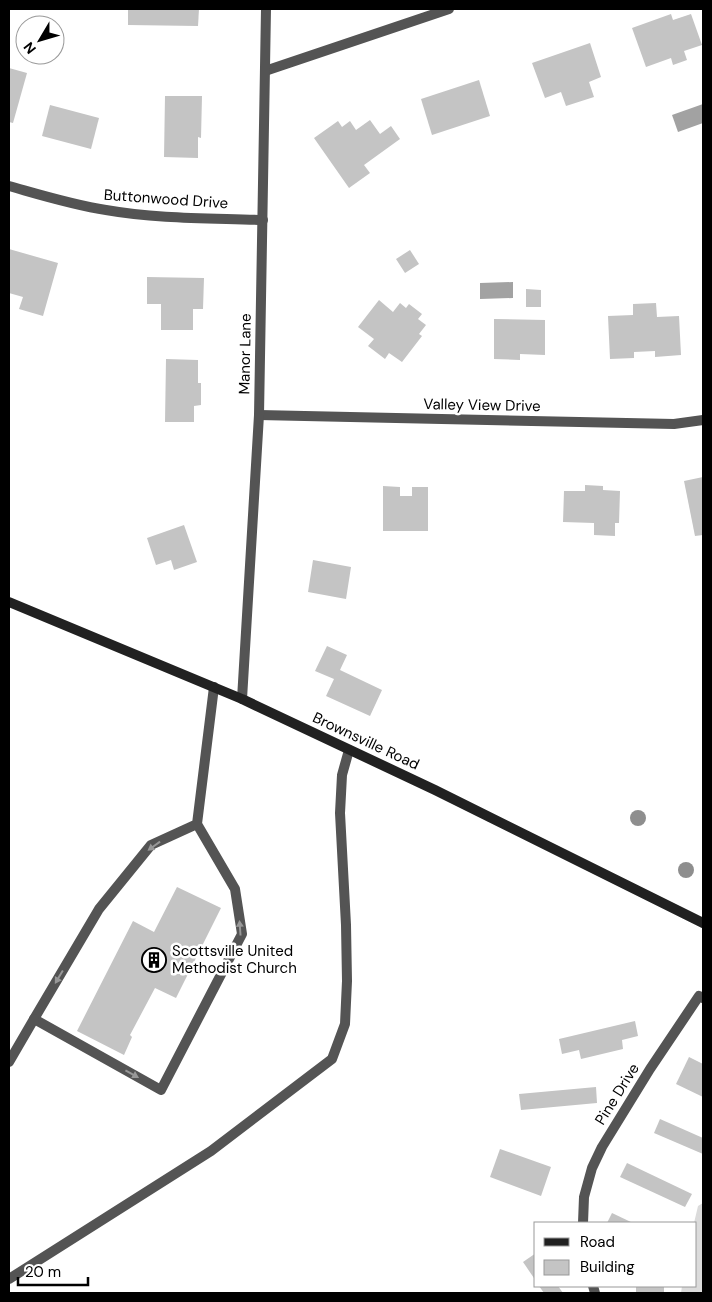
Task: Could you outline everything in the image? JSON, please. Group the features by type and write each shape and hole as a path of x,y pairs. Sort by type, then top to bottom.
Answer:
{"street":[{"name":"Manor Lane","path":"242,699 259,415 266,9"},
{"path":"265,71 448,9"},
{"name":"Buttonwood Drive","path":"9,186 70,203 106,210 156,216 263,220"},
{"name":"Valley View Drive","path":"259,415 674,424 703,420"},
{"name":"Brownsville Road","path":"9,602 242,699 435,790 703,923"},
{"path":"34,1019 161,1090 242,934 235,888 197,824 214,687"},
{"path":"9,1279 212,1151 332,1059 344,1024 347,981 340,812 342,775 349,750"},
{"path":"9,1062 99,910 151,845 197,824"},
{"name":"Pine Drive","path":"583,1222 584,1197 592,1168 602,1147 650,1069 699,996 703,998"}],"shaded area":[{"path":"703,104 703,123 678,132 672,115"},
{"path":"513,282 513,298 480,299 480,283"},
{"path":"703,1203 703,1293 681,1293 682,1287 697,1287 697,1222 694,1222 698,1206"}],"building":[{"path":"128,9 199,9 198,26 128,25"},
{"path":"671,14 673,20 691,14 702,45 684,51 687,60 673,65 671,58 646,67 632,28"},
{"path":"590,43 601,77 589,82 594,97 566,106 561,92 545,98 532,63"},
{"path":"9,68 27,73 13,123 9,122"},
{"path":"479,80 490,116 432,135 421,99"},
{"path":"165,96 202,96 201,138 198,137 198,158 164,157"},
{"path":"50,105 99,118 91,149 42,136"},
{"path":"370,120 380,134 391,126 400,139 364,165 370,173 349,188 314,138 338,121 342,127 350,121 356,130"},
{"path":"9,249 58,263 43,316 19,309 23,297 9,293"},
{"path":"410,250 419,264 405,273 396,259"},
{"path":"147,277 204,278 203,309 193,309 193,330 161,330 161,304 147,304"},
{"path":"526,289 541,290 541,307 526,307"},
{"path":"379,300 393,312 400,303 406,308 409,304 422,314 418,319 426,325 419,334 422,336 402,362 389,353 385,359 368,346 374,339 358,327"},
{"path":"656,303 657,317 679,316 681,355 655,357 655,351 634,352 634,358 610,359 608,316 633,315 633,304"},
{"path":"494,319 545,320 545,355 520,354 520,360 494,359"},
{"path":"166,359 198,360 198,383 201,383 201,405 194,406 194,422 165,422"},
{"path":"703,477 703,535 695,536 684,481"},
{"path":"585,485 603,486 603,490 620,491 619,523 615,523 615,536 594,535 594,523 563,522 564,491 585,491"},
{"path":"383,486 400,487 400,496 412,496 412,487 428,487 428,531 383,531"},
{"path":"184,525 197,562 174,570 171,560 156,565 147,538"},
{"path":"313,560 351,567 346,599 308,592"},
{"path":"327,646 347,655 340,670 382,690 370,716 326,696 334,679 315,671"},
{"name":"Scottsville United Methodist Church","path":"177,887 221,908 176,998 155,988 130,1035 132,1037 124,1055 77,1031 133,921 154,932"},
{"path":"635,1021 638,1036 622,1040 623,1049 581,1059 579,1050 562,1054 559,1039"},
{"path":"689,1057 703,1064 703,1097 676,1084"},
{"path":"596,1087 597,1103 521,1110 519,1094"},
{"path":"660,1119 703,1138 703,1154 654,1133"},
{"path":"500,1149 551,1167 541,1196 490,1177"},
{"path":"627,1163 692,1194 685,1207 620,1177"},
{"path":"612,1213 631,1222 608,1222"},
{"path":"534,1254 534,1278 523,1262"},
{"path":"540,1287 559,1287 563,1293 544,1293"},
{"path":"636,1287 664,1287 664,1293 636,1293"}],"place":[{"name":"Scottsville United Methodist Church","path":"154,960"}]}
